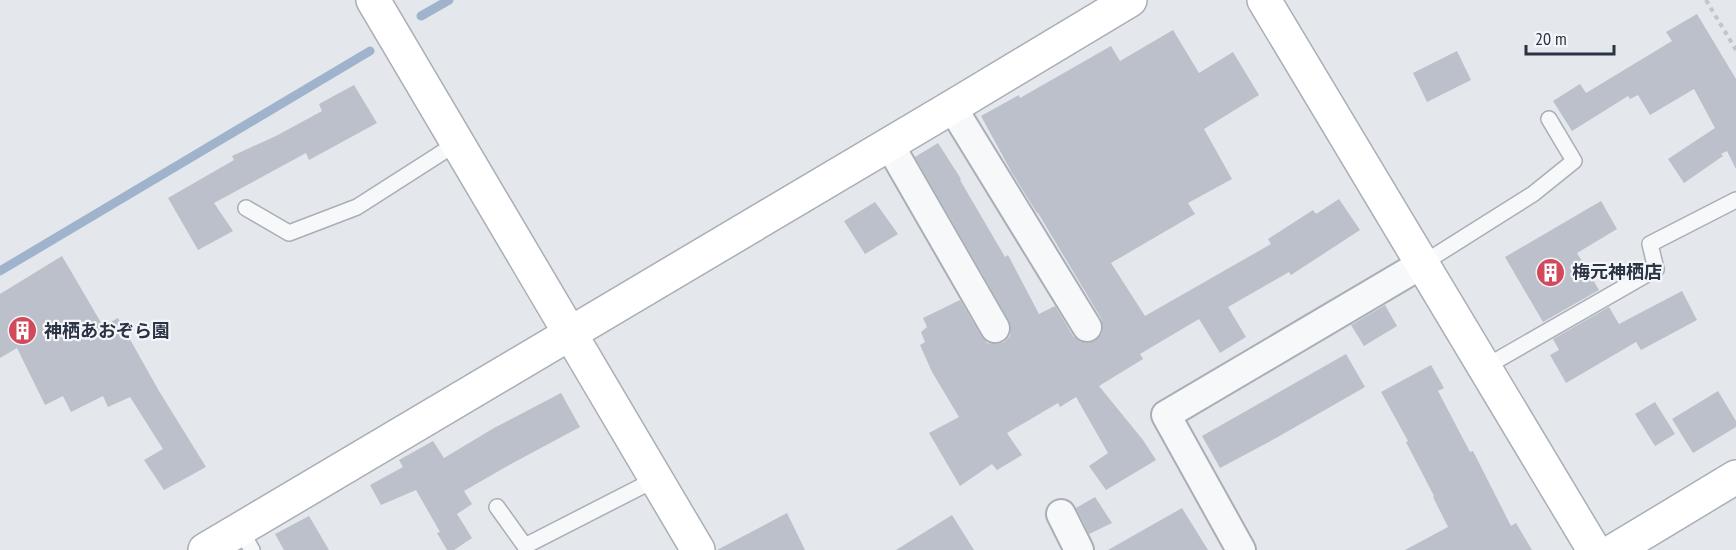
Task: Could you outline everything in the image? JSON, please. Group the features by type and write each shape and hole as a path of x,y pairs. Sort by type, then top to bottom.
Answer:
{"street":[{"path":"373,0 698,550"},
{"path":"205,550 246,539 569,334 1130,0"},
{"path":"1264,0 1594,550"},
{"path":"952,107 1087,327"},
{"path":"889,144 995,328"},
{"path":"1241,550 1166,415 1422,264"},
{"path":"1615,550 1736,477"},
{"path":"1061,514 1080,550"}],"lane":[{"path":"1422,264 1533,194 1574,161 1549,119"},
{"path":"246,208 289,233 357,207 457,143"},
{"path":"1485,367 1656,269 1650,244 1736,200"},
{"path":"497,507 525,546 656,479"}],"path":[{"path":"1706,0 1736,50"}],"building":[{"path":"1697,14 1736,79 1736,169 1727,151 1684,183 1668,159 1715,128 1694,89 1650,115 1638,95 1630,99 1628,96 1572,131 1553,101 1580,84 1586,93 1672,41 1666,32"},
{"path":"1173,30 1199,73 1233,52 1259,95 1204,129 1232,179 1188,203 1195,214 1111,263 1145,316 1271,244 1268,239 1313,210 1316,214 1339,199 1360,230 1291,275 1289,272 1228,307 1246,337 1220,353 1199,319 1140,354 1143,359 1099,386 1143,440 1156,460 1106,490 1089,466 1108,453 1076,397 1060,407 1058,403 1007,433 1022,455 997,470 992,464 960,486 929,433 959,417 932,372 920,345 925,342 921,332 927,327 923,318 960,300 987,343 1004,342 1010,336 1011,327 915,157 938,143 1005,257 1008,255 1039,314 1055,306 1073,336 1087,343 1095,341 1102,334 1101,318 1012,173 981,116 1019,95 1020,98 1111,46 1120,61"},
{"path":"1457,51 1471,80 1427,102 1413,73"},
{"path":"354,85 377,123 309,160 306,153 214,203 233,231 198,250 168,198 234,160 232,156 322,111 319,104"},
{"name":"梅元神栖店","path":"1601,201 1617,229 1577,253 1599,290 1543,322 1505,257"},
{"path":"875,202 898,234 865,254 844,221"},
{"path":"62,256 103,326 118,318 159,391 206,467 164,490 144,460 163,449 130,397 108,407 103,396 71,412 63,396 45,405 17,348 0,358 0,294"},
{"path":"1682,291 1697,320 1641,350 1636,342 1566,383 1550,355 1559,350 1553,339 1609,307 1619,324"},
{"path":"1385,305 1397,326 1364,346 1351,325"},
{"path":"1346,354 1365,387 1220,468 1202,436"},
{"path":"1431,365 1444,388 1438,391 1470,452 1473,451 1511,526 1516,523 1532,550 1405,550 1448,527 1406,442 1408,441 1381,392"},
{"path":"1718,391 1736,421 1736,427 1693,453 1672,419"},
{"path":"561,393 580,427 464,491 472,504 457,514 472,538 454,550 447,550 437,533 440,532 416,490 381,505 370,485 403,467 399,460 433,441 444,458 494,428"},
{"path":"1655,402 1675,434 1655,446 1635,414"},
{"path":"1095,497 1112,523 1089,534 1076,508"},
{"path":"1182,508 1208,550 1108,550"},
{"path":"787,513 805,550 717,550"},
{"path":"952,515 974,550 896,550"},
{"path":"309,516 329,550 284,550 275,534"}],"waterway":[{"path":"421,16 449,0"},
{"path":"0,271 370,51"}],"place":[{"name":"梅元神栖店","path":"1551,272"},
{"name":"神栖あおぞら園","path":"23,331"}]}
